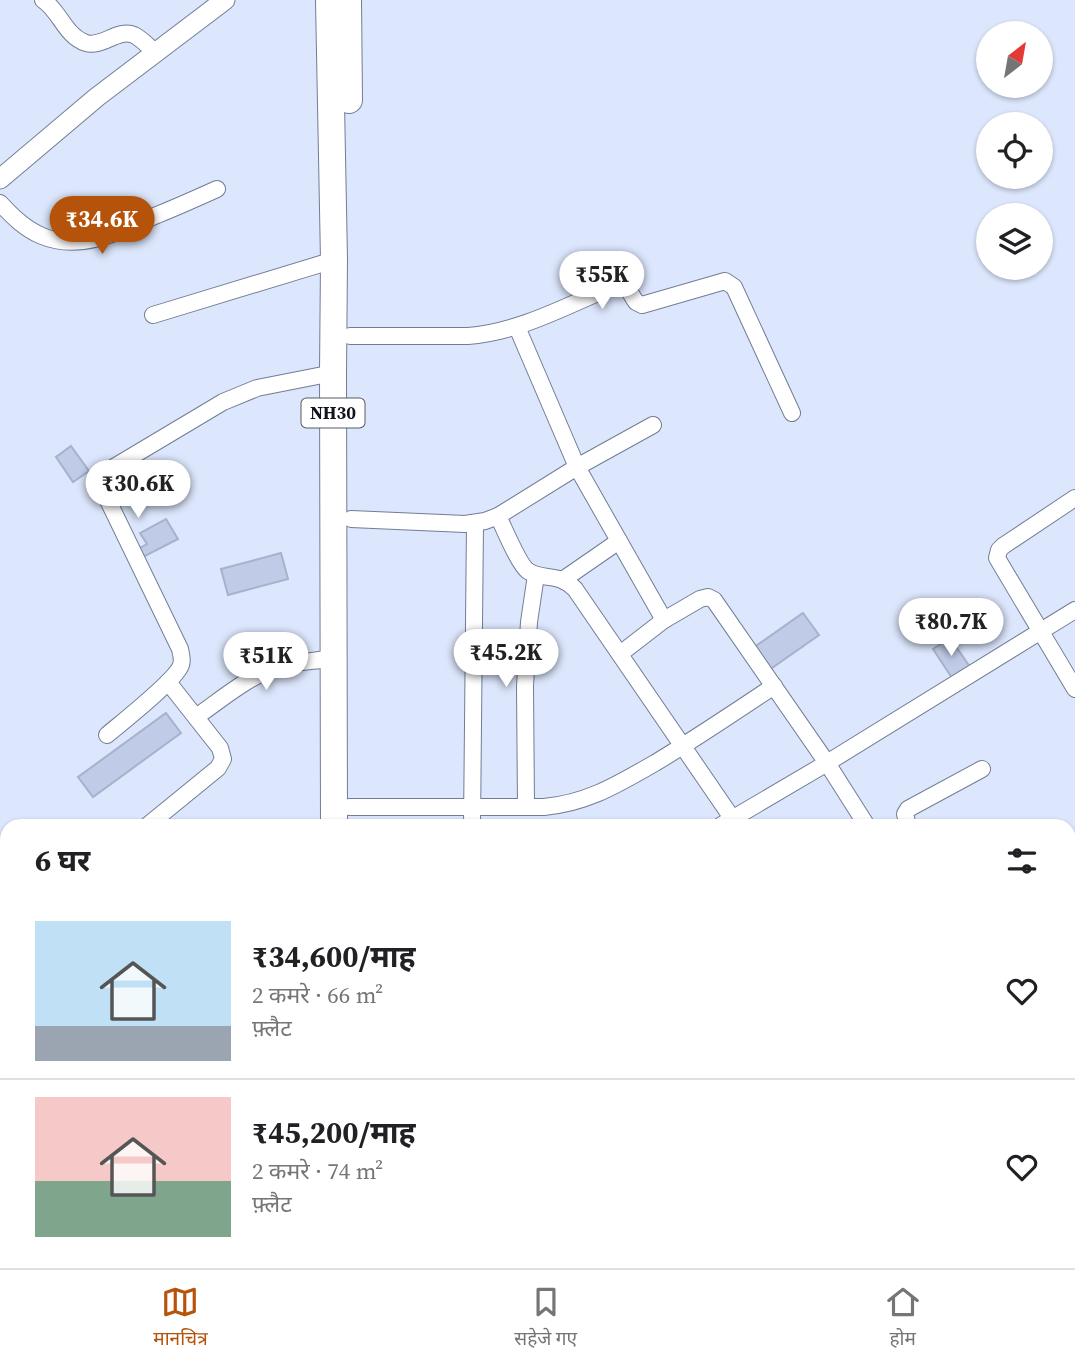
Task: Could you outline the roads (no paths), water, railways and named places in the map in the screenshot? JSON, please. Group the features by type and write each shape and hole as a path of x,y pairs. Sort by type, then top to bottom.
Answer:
{"highway":[{"name":"NH30","path":"329,0 334,260 334,658 344,819"},
{"name":"NH30","path":"344,819 351,519 348,0"}],"street":[{"path":"43,0 53,8 70,33 82,41 93,43 129,34 156,53"},
{"path":"0,178 97,97 225,0"},
{"path":"0,203 28,229 43,237 74,242 97,239 217,190"},
{"path":"153,315 334,260"},
{"path":"350,336 484,335 517,327 616,285 626,286 636,302 642,304 725,281 734,287 792,412"},
{"path":"517,327 577,467 664,620"},
{"path":"107,735 168,682 181,665 182,657 102,488 101,478 108,470 223,401 257,388 332,373"},
{"path":"351,519 465,524 498,516 577,467 653,425"},
{"path":"1075,498 1003,546 998,554 999,563 1075,689"},
{"path":"498,516 526,570 536,575 564,579 575,589 683,746 724,819"},
{"path":"472,819 475,523"},
{"path":"564,579 619,541"},
{"path":"526,806 525,686 529,622 536,575"},
{"path":"620,654 664,620 704,597 714,600 863,819"},
{"path":"731,819 1075,610"},
{"path":"196,717 264,673 281,666 334,658"},
{"path":"156,819 218,768 223,759 220,748 168,682"},
{"path":"353,819 472,806 565,805 612,788 683,746 774,686"},
{"path":"906,819 908,808 982,769"}]}
